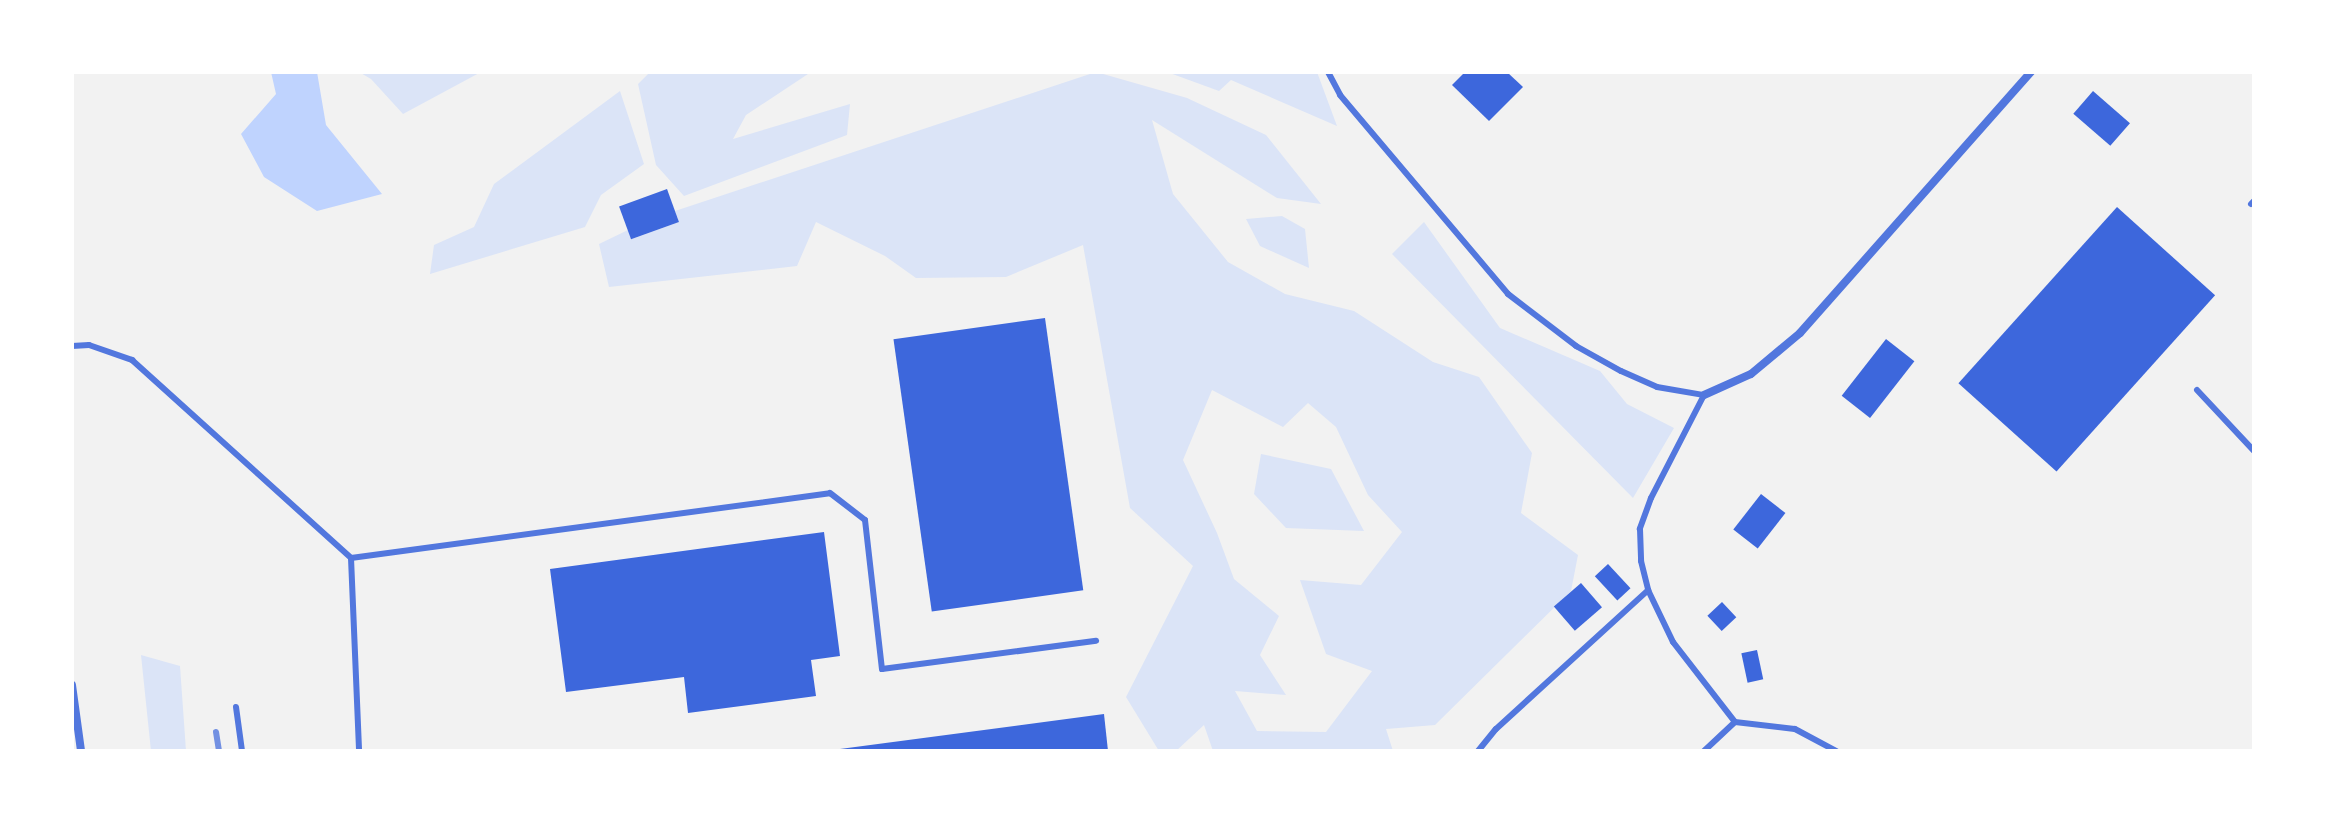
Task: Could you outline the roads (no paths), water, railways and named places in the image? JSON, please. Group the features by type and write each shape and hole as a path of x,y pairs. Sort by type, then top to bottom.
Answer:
{"street":[{"path":"1704,395 1751,374 1800,333 2031,72"},
{"path":"72,685 81,751"}],"lane":[{"path":"1328,72 1340,95 1508,294 1576,346 1621,371 1657,387 1704,395 1667,464 1640,529 1641,561 1648,590 1673,642 1735,722 1795,729 1836,751"},
{"path":"72,346 89,345 132,360 351,558 359,751"},
{"path":"2197,390 2254,451"},
{"path":"351,558 830,493 865,520 882,669 1096,641"},
{"path":"1478,751 1496,729 1648,590"},
{"path":"236,707 242,751"},
{"path":"1704,751 1735,722"}],"water":[{"path":"271,72 317,72 326,125 382,194 317,211 264,177 241,134 276,94"}],"railway":[{"path":"216,732 219,751"}]}
